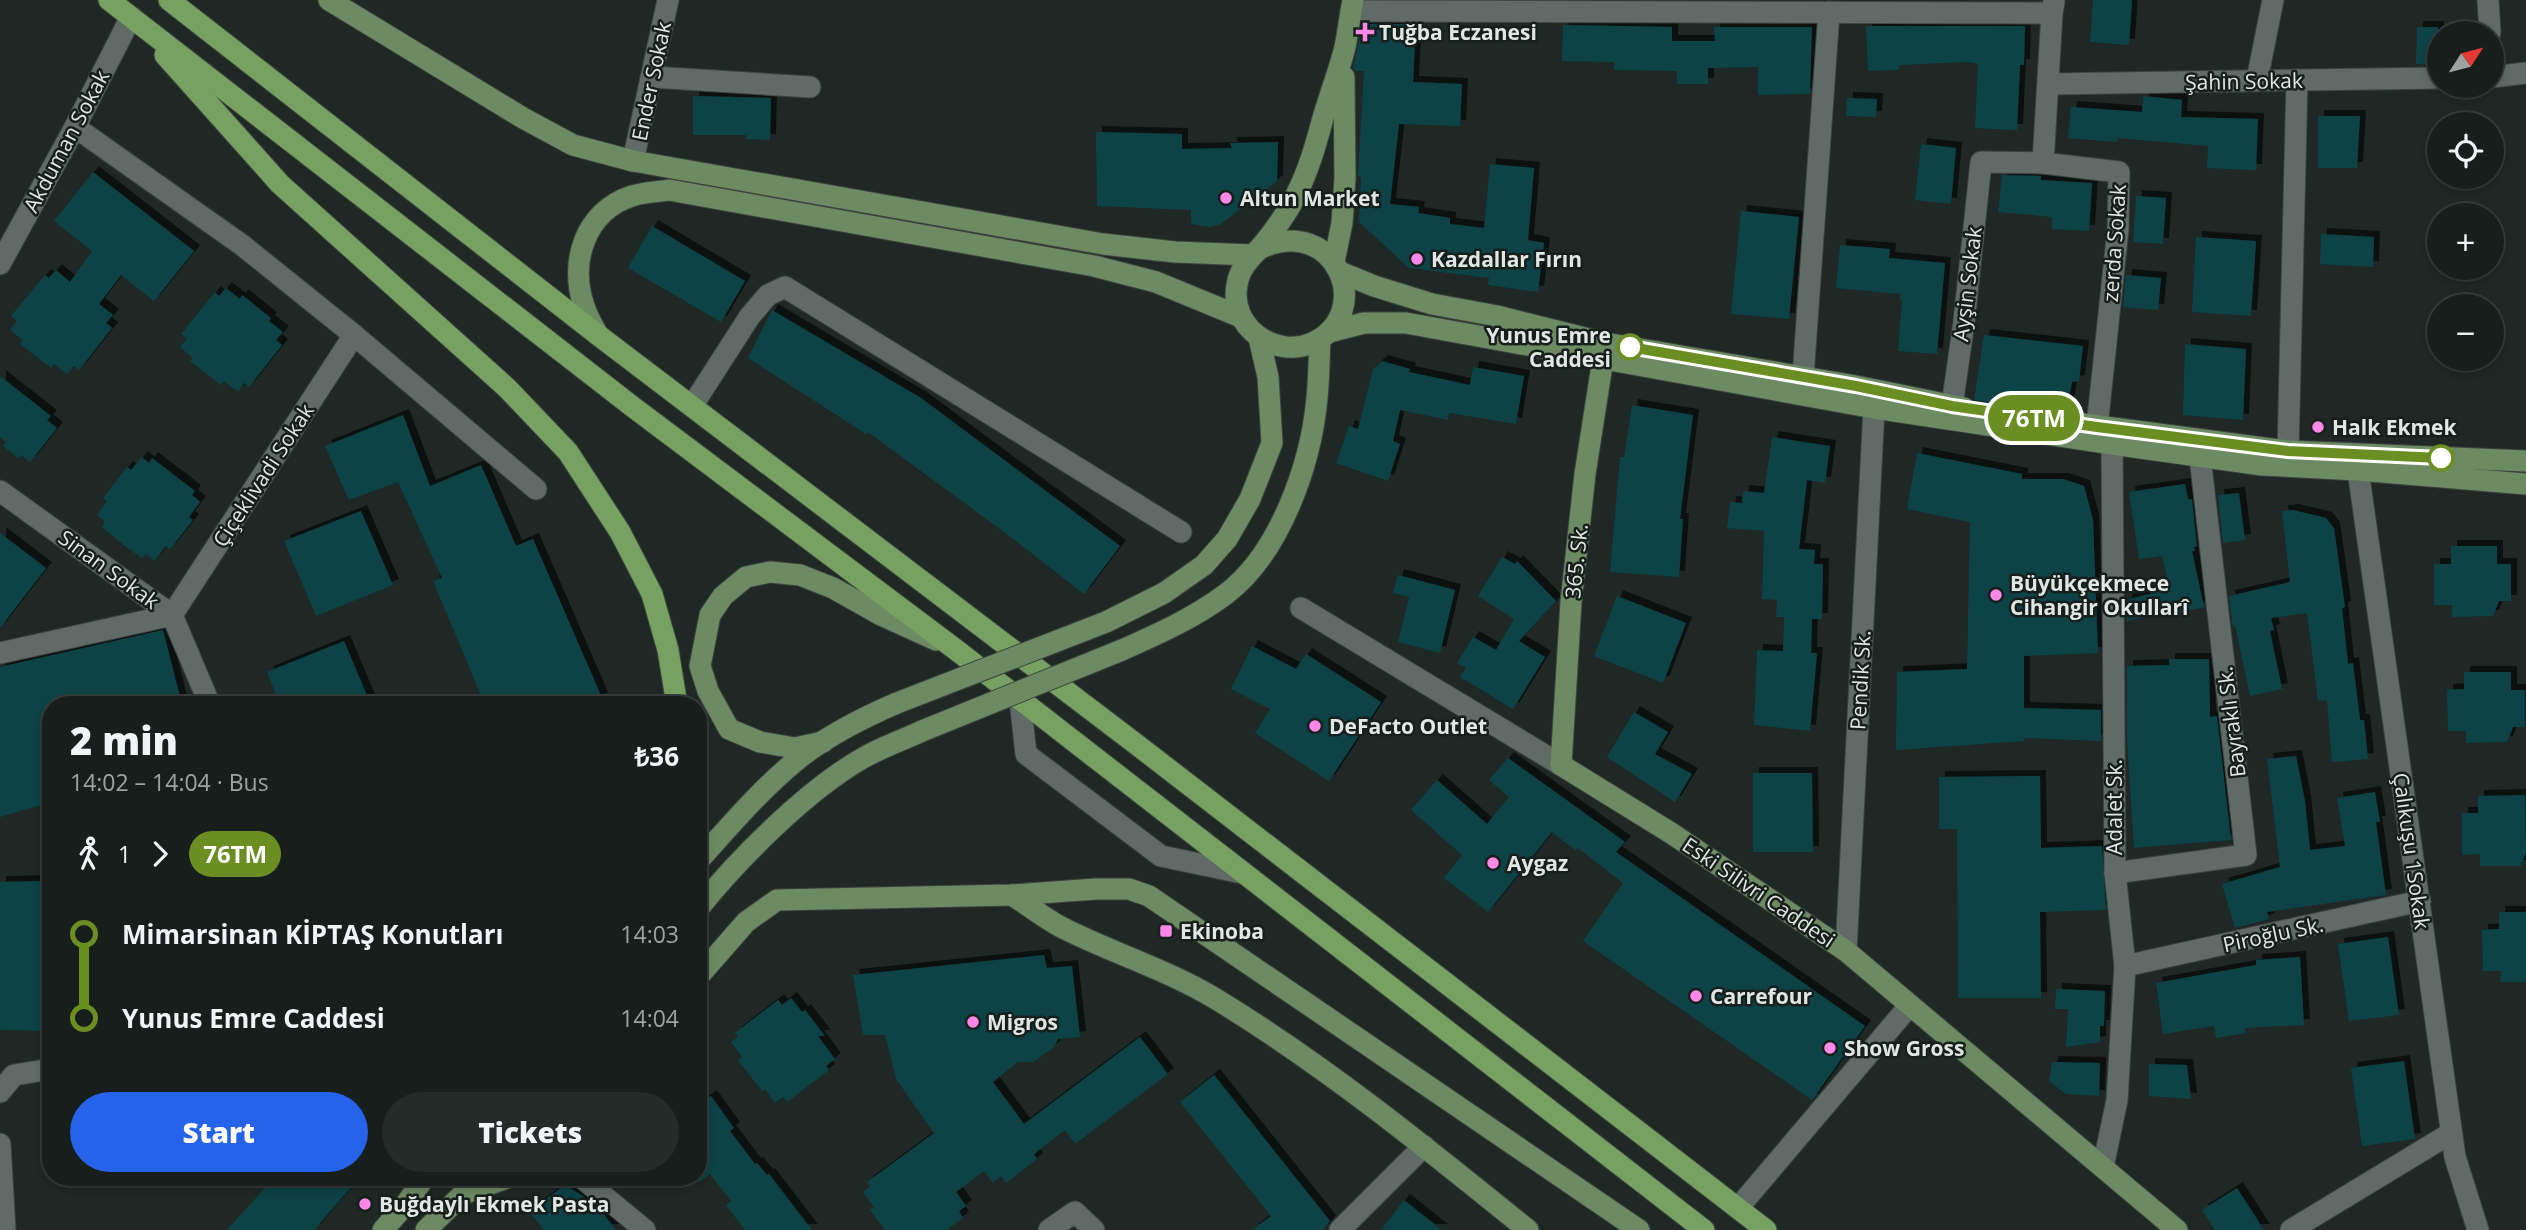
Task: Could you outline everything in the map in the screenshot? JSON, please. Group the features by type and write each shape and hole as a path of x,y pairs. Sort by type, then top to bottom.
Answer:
{"highway":[{"path":"109,0 633,407 955,649 1704,1230"},
{"path":"169,0 598,335 1147,752 1766,1230"},
{"path":"131,17 280,184 506,388 568,452 620,532 652,594 668,650 676,696"}],"main road":[{"path":"329,0 523,118 573,145 633,161 1103,244 1175,252 1255,252 1273,242 1290,239 1308,242 1323,251 1337,267 1374,286 1432,304 1497,316 1604,351 1874,408 2262,465 2526,484"},
{"path":"1352,5 1345,47 1310,166 1296,195 1241,270 1236,286 1241,317 1259,338 1270,344 1286,348 1303,347 1324,336 1364,323 1406,323 1803,377 1952,406 2288,451 2526,461"},
{"path":"707,899 766,835 826,782 864,757 1122,650 1187,620 1228,592 1272,542 1289,507 1306,453 1317,400 1324,336 1339,318 1344,303 1344,287 1337,267 1345,178 1345,47"},
{"path":"598,335 584,306 579,280 578,260 588,230 606,211 631,196 669,190 1094,266 1156,282 1241,317"},
{"path":"707,851 751,803 799,758 856,721 1106,622 1164,593 1204,565 1227,539 1250,499 1272,443 1268,377 1259,338"},
{"name":"365. Sk.","path":"1561,765 1573,589 1585,474 1604,351"},
{"path":"823,742 795,748 760,742 729,729 708,691 700,666 710,615 723,597 746,578 770,572 800,575 833,588 881,615 955,649"},
{"name":"Eski Silivri Caddesi","path":"1561,765 1671,833 1846,951 2177,1230"},
{"path":"707,967 746,922 777,900 1012,895 1129,889 1149,896 1639,1230"},
{"path":"1012,895 1060,927 1159,968 1215,998 1310,1062 1424,1146 1528,1230"},
{"path":"383,1230 418,1186"},
{"path":"426,1230 463,1194 485,1186"}],"street":[{"name":"Ender Sokak","path":"633,161 668,0"},
{"path":"2257,80 2273,0"},
{"path":"2488,0 2489,21"},
{"path":"1352,5 1829,12 2053,7 2043,163"},
{"path":"1803,377 1829,12"},
{"name":"Akduman Sokak","path":"0,264 131,17"},
{"path":"2504,76 2526,73"},
{"path":"652,77 810,87"},
{"name":"Şahin Sokak","path":"2049,84 2427,78"},
{"path":"2288,451 2297,80"},
{"path":"75,127 242,245 354,335 536,489"},
{"name":"Ayşin Sokak","path":"1952,406 1964,322 1980,162 2043,163"},
{"name":"zerda Sokak","path":"2043,163 2119,172 2118,229 2097,427"},
{"path":"692,406 750,316 768,295 786,286 1181,532"},
{"name":"Çiçeklivadi Sokak","path":"172,614 354,335"},
{"name":"Pendik Sk.","path":"1846,951 1874,408"},
{"name":"Adalet Sk.","path":"2103,1167 2118,1100 2125,967 2115,873 2112,444"},
{"name":"Bayraklı Sk.","path":"2115,873 2246,855 2200,457"},
{"name":"Çalıkuşu 1Sokak","path":"2358,470 2451,1133 2455,1157 2478,1230"},
{"name":"Sinan Sokak","path":"0,491 172,614 206,696"},
{"name":"Eski Silivri Caddesi","path":"1301,608 1561,765"},
{"path":"0,653 172,614"},
{"path":"1020,700 1026,754 1161,856 1242,873"},
{"name":"Piroğlu Sk.","path":"2125,967 2420,901"},
{"path":"1738,1208 1910,1005"},
{"path":"0,1092 14,1075 42,1070"},
{"path":"2291,1230 2451,1133"},
{"path":"0,1144 5,1230"},
{"path":"1340,1230 1424,1146"},
{"path":"592,1186 645,1230"},
{"path":"1049,1230 1075,1212 1094,1230"}],"building":[{"path":"2093,0 2132,0 2129,45 2090,42"},
{"path":"1370,24 1416,24 1413,82 1462,84 1460,126 1399,124 1390,204 1419,207 1418,213 1450,218 1450,224 1484,228 1490,164 1534,168 1528,240 1544,243 1538,292 1488,285 1489,278 1409,268 1359,222 1361,178 1358,176 1364,71 1356,71 1353,68 1362,28 1370,28"},
{"path":"1563,25 1672,27 1672,41 1715,41 1714,27 1812,27 1810,94 1758,95 1758,67 1708,68 1708,84 1677,84 1677,71 1614,70 1614,62 1562,61"},
{"path":"1866,26 2025,26 2017,130 1975,128 1978,64 1968,62 1899,65 1899,70 1868,71"},
{"path":"2417,27 2427,27 2427,64 2416,64"},
{"path":"693,96 771,98 770,140 746,139 746,135 693,135"},
{"path":"2143,96 2182,100 2181,117 2258,119 2256,170 2207,168 2208,146 2117,138 2117,142 2068,138 2071,107 2142,112"},
{"path":"1847,98 1877,99 1876,117 1846,116"},
{"path":"2318,116 2360,116 2357,168 2318,168"},
{"path":"1096,132 1182,134 1182,149 1232,148 1230,143 1278,142 1277,181 1221,224 1210,227 1191,224 1191,210 1097,206"},
{"path":"1921,144 1956,148 1951,204 1915,200"},
{"path":"93,172 194,251 154,301 121,275 99,304 113,315 106,323 112,328 79,370 74,366 67,374 54,364 51,368 20,344 23,340 10,330 17,321 11,316 45,275 49,278 56,270 70,282 92,251 54,221"},
{"path":"2002,175 2041,176 2041,180 2092,183 2089,231 2052,229 2052,217 1998,212"},
{"path":"2136,196 2166,198 2163,244 2133,242"},
{"path":"1741,211 1799,217 1789,319 1731,314"},
{"path":"652,226 745,281 721,322 628,268"},
{"path":"2321,234 2374,237 2373,267 2320,264"},
{"path":"2196,237 2256,241 2251,316 2192,312"},
{"path":"1840,245 1890,249 1889,258 1945,263 1937,354 1898,351 1901,294 1836,288"},
{"path":"2126,275 2161,278 2158,310 2123,307"},
{"path":"226,288 240,299 242,295 271,318 269,321 283,332 276,340 282,345 249,387 244,383 238,392 224,381 221,385 190,361 193,358 180,347 187,339 181,334 215,292 219,296"},
{"path":"772,310 921,398 1120,546 1084,594 868,432 866,434 748,358"},
{"path":"1984,335 2083,346 2079,381 2072,382 2067,409 2011,401 2001,404 1974,400"},
{"path":"2185,344 2246,349 2243,420 2183,415"},
{"path":"1382,361 1410,369 1409,372 1470,385 1473,367 1524,376 1516,424 1449,413 1448,420 1400,410 1393,441 1400,444 1388,481 1336,463 1349,426 1358,429 1373,369"},
{"path":"0,376 51,416 47,420 57,428 30,462 21,455 18,458 3,446 6,442 0,437"},
{"path":"1632,405 1693,415 1680,519 1683,519 1679,577 1610,572 1620,457 1624,457"},
{"path":"403,415 430,486 481,465 516,546 533,539 601,696 481,696 433,581 442,578 398,482 349,500 325,446"},
{"path":"1772,437 1830,446 1825,483 1807,480 1799,549 1815,550 1814,564 1823,564 1822,619 1812,619 1811,653 1817,653 1810,731 1754,725 1757,650 1783,651 1784,617 1776,617 1777,600 1762,599 1764,531 1727,528 1730,502 1742,503 1743,491 1764,493"},
{"name":"Büyükçekmece Cihangir Okullarî","path":"1917,453 2022,474 2022,479 2063,479 2084,486 2093,520 2098,653 2024,656 2024,708 2101,710 2101,741 2024,738 2024,741 1896,750 1897,672 1967,669 1970,522 1907,509"},
{"path":"142,457 149,463 152,458 195,491 192,495 200,502 189,517 193,520 170,549 166,546 154,561 146,554 142,558 125,546 102,527 105,522 97,515 107,501 103,498 127,467 131,470"},
{"path":"2185,484 2188,499 2192,499 2197,546 2194,547 2195,551 2192,551 2204,607 2176,614 2175,610 2127,621 2126,600 2170,589 2162,556 2139,559 2129,492"},
{"path":"2239,493 2245,540 2223,543 2218,495"},
{"path":"2293,510 2326,518 2334,528 2345,607 2342,608 2348,664 2353,663 2368,759 2332,762 2327,700 2318,701 2307,613 2271,618 2274,630 2270,631 2282,689 2250,696 2235,625 2233,628 2229,596 2290,582 2282,511"},
{"path":"361,511 393,585 316,616 284,541"},
{"path":"0,533 46,568 0,628"},
{"path":"2451,546 2497,546 2497,564 2511,564 2511,601 2499,601 2493,616 2452,617 2452,605 2434,605 2434,564 2451,564"},
{"path":"1502,557 1515,564 1517,561 1556,601 1519,641 1545,657 1513,709 1460,677 1466,668 1457,663 1473,637 1496,650 1514,619 1478,596"},
{"path":"1398,575 1455,590 1440,653 1398,642 1409,597 1393,593"},
{"path":"1617,596 1686,623 1663,683 1594,656"},
{"path":"163,630 180,696 42,696 42,805 0,817 0,667"},
{"path":"344,641 367,696 276,696 267,672"},
{"path":"1252,646 1296,669 1306,654 1381,702 1329,781 1255,733 1270,709 1231,689"},
{"path":"2169,659 2209,659 2210,717 2217,716 2231,840 2134,848 2127,741 2127,666 2169,665"},
{"path":"2464,672 2511,672 2511,690 2525,690 2525,727 2513,727 2507,742 2466,743 2466,731 2448,731 2447,690 2464,689"},
{"path":"1634,712 1668,732 1655,754 1692,774 1675,802 1607,757"},
{"path":"2296,756 2305,801 2310,850 2345,846 2337,798 2375,792 2380,822 2376,822 2386,895 2267,912 2269,919 2235,928 2222,884 2280,867 2267,759"},
{"path":"1508,758 1625,842 1616,852 1865,1026 1812,1100 1583,941 1623,883 1578,848 1575,850 1552,832 1488,912 1444,878 1462,855 1411,810 1437,780 1487,824 1509,797 1489,780"},
{"path":"1753,773 1812,773 1813,852 1753,852"},
{"path":"2040,776 2041,848 2102,846 2106,910 2040,912 2041,998 1958,998 1957,829 1939,829 1939,777"},
{"path":"2525,795 2526,852 2521,866 2480,866 2480,854 2462,855 2462,813 2478,813 2478,796"},
{"path":"42,881 42,1031 0,1030 0,882"},
{"path":"2499,912 2526,912 2526,982 2500,982 2501,971 2483,971 2482,930 2499,929"},
{"path":"2388,937 2399,1015 2349,1021 2338,944"},
{"path":"1044,955 1047,968 1072,966 1080,1037 1058,1039 1054,1047 1033,1062 1018,1062 993,1082 1024,1124 1140,1037 1168,1074 1075,1144 1065,1130 1034,1154 1037,1159 1006,1183 1001,1176 993,1183 984,1171 956,1192 966,1206 959,1211 963,1218 946,1230 885,1230 870,1210 874,1207 863,1192 870,1186 867,1182 934,1133 896,1079 885,1035 863,1035 853,975"},
{"path":"2300,957 2304,1025 2245,1028 2246,1033 2216,1038 2214,1026 2163,1034 2156,983 2256,965 2256,960"},
{"path":"2056,989 2105,991 2104,1026 2100,1026 2100,1042 2066,1047 2068,1009 2055,1009"},
{"path":"791,998 802,1012 805,1010 825,1036 818,1036 835,1059 826,1066 829,1070 787,1102 783,1097 775,1103 738,1060 742,1057 731,1042 738,1037 735,1033 778,1000 782,1005"},
{"path":"2404,1061 2415,1139 2362,1146 2351,1068"},
{"path":"2052,1062 2100,1063 2099,1096 2066,1094 2049,1081"},
{"path":"2149,1064 2187,1065 2191,1099 2149,1096"},
{"path":"1214,1075 1330,1221 1323,1230 1252,1230 1271,1216 1180,1102"},
{"path":"711,1096 734,1128 730,1131 755,1164 769,1174 812,1230 745,1230 726,1205 731,1201 710,1174 707,1176 707,1099"},
{"path":"267,1186 352,1186 314,1230 227,1230"},
{"path":"567,1186 583,1196 593,1209 596,1207 602,1212 616,1230 544,1230 529,1211"},
{"path":"2237,1188 2264,1230 2215,1230 2202,1210"},
{"path":"1404,1200 1442,1230 1381,1230"}],"bus line":[{"name":"76TM","path":"1630,347 1856,386 1952,406 2097,427 2288,451 2441,458"}],"place":[{"name":"Tuğba Eczanesi","path":"1365,32"},
{"name":"Altun Market","path":"1226,198"},
{"name":"Kazdallar Fırın","path":"1417,259"},
{"name":"Yunus Emre Caddesi","path":"1630,347"},
{"name":"Halk Ekmek","path":"2318,427"},
{"name":"Büyükçekmece Cihangir Okullarî","path":"1996,595"},
{"name":"DeFacto Outlet","path":"1315,726"},
{"name":"Aygaz","path":"1493,863"},
{"name":"Ekinoba","path":"1166,931"},
{"name":"Carrefour","path":"1696,996"},
{"name":"Migros","path":"973,1022"},
{"name":"Show Gross","path":"1830,1048"},
{"name":"Buğdaylı Ekmek Pasta","path":"365,1204"}]}
